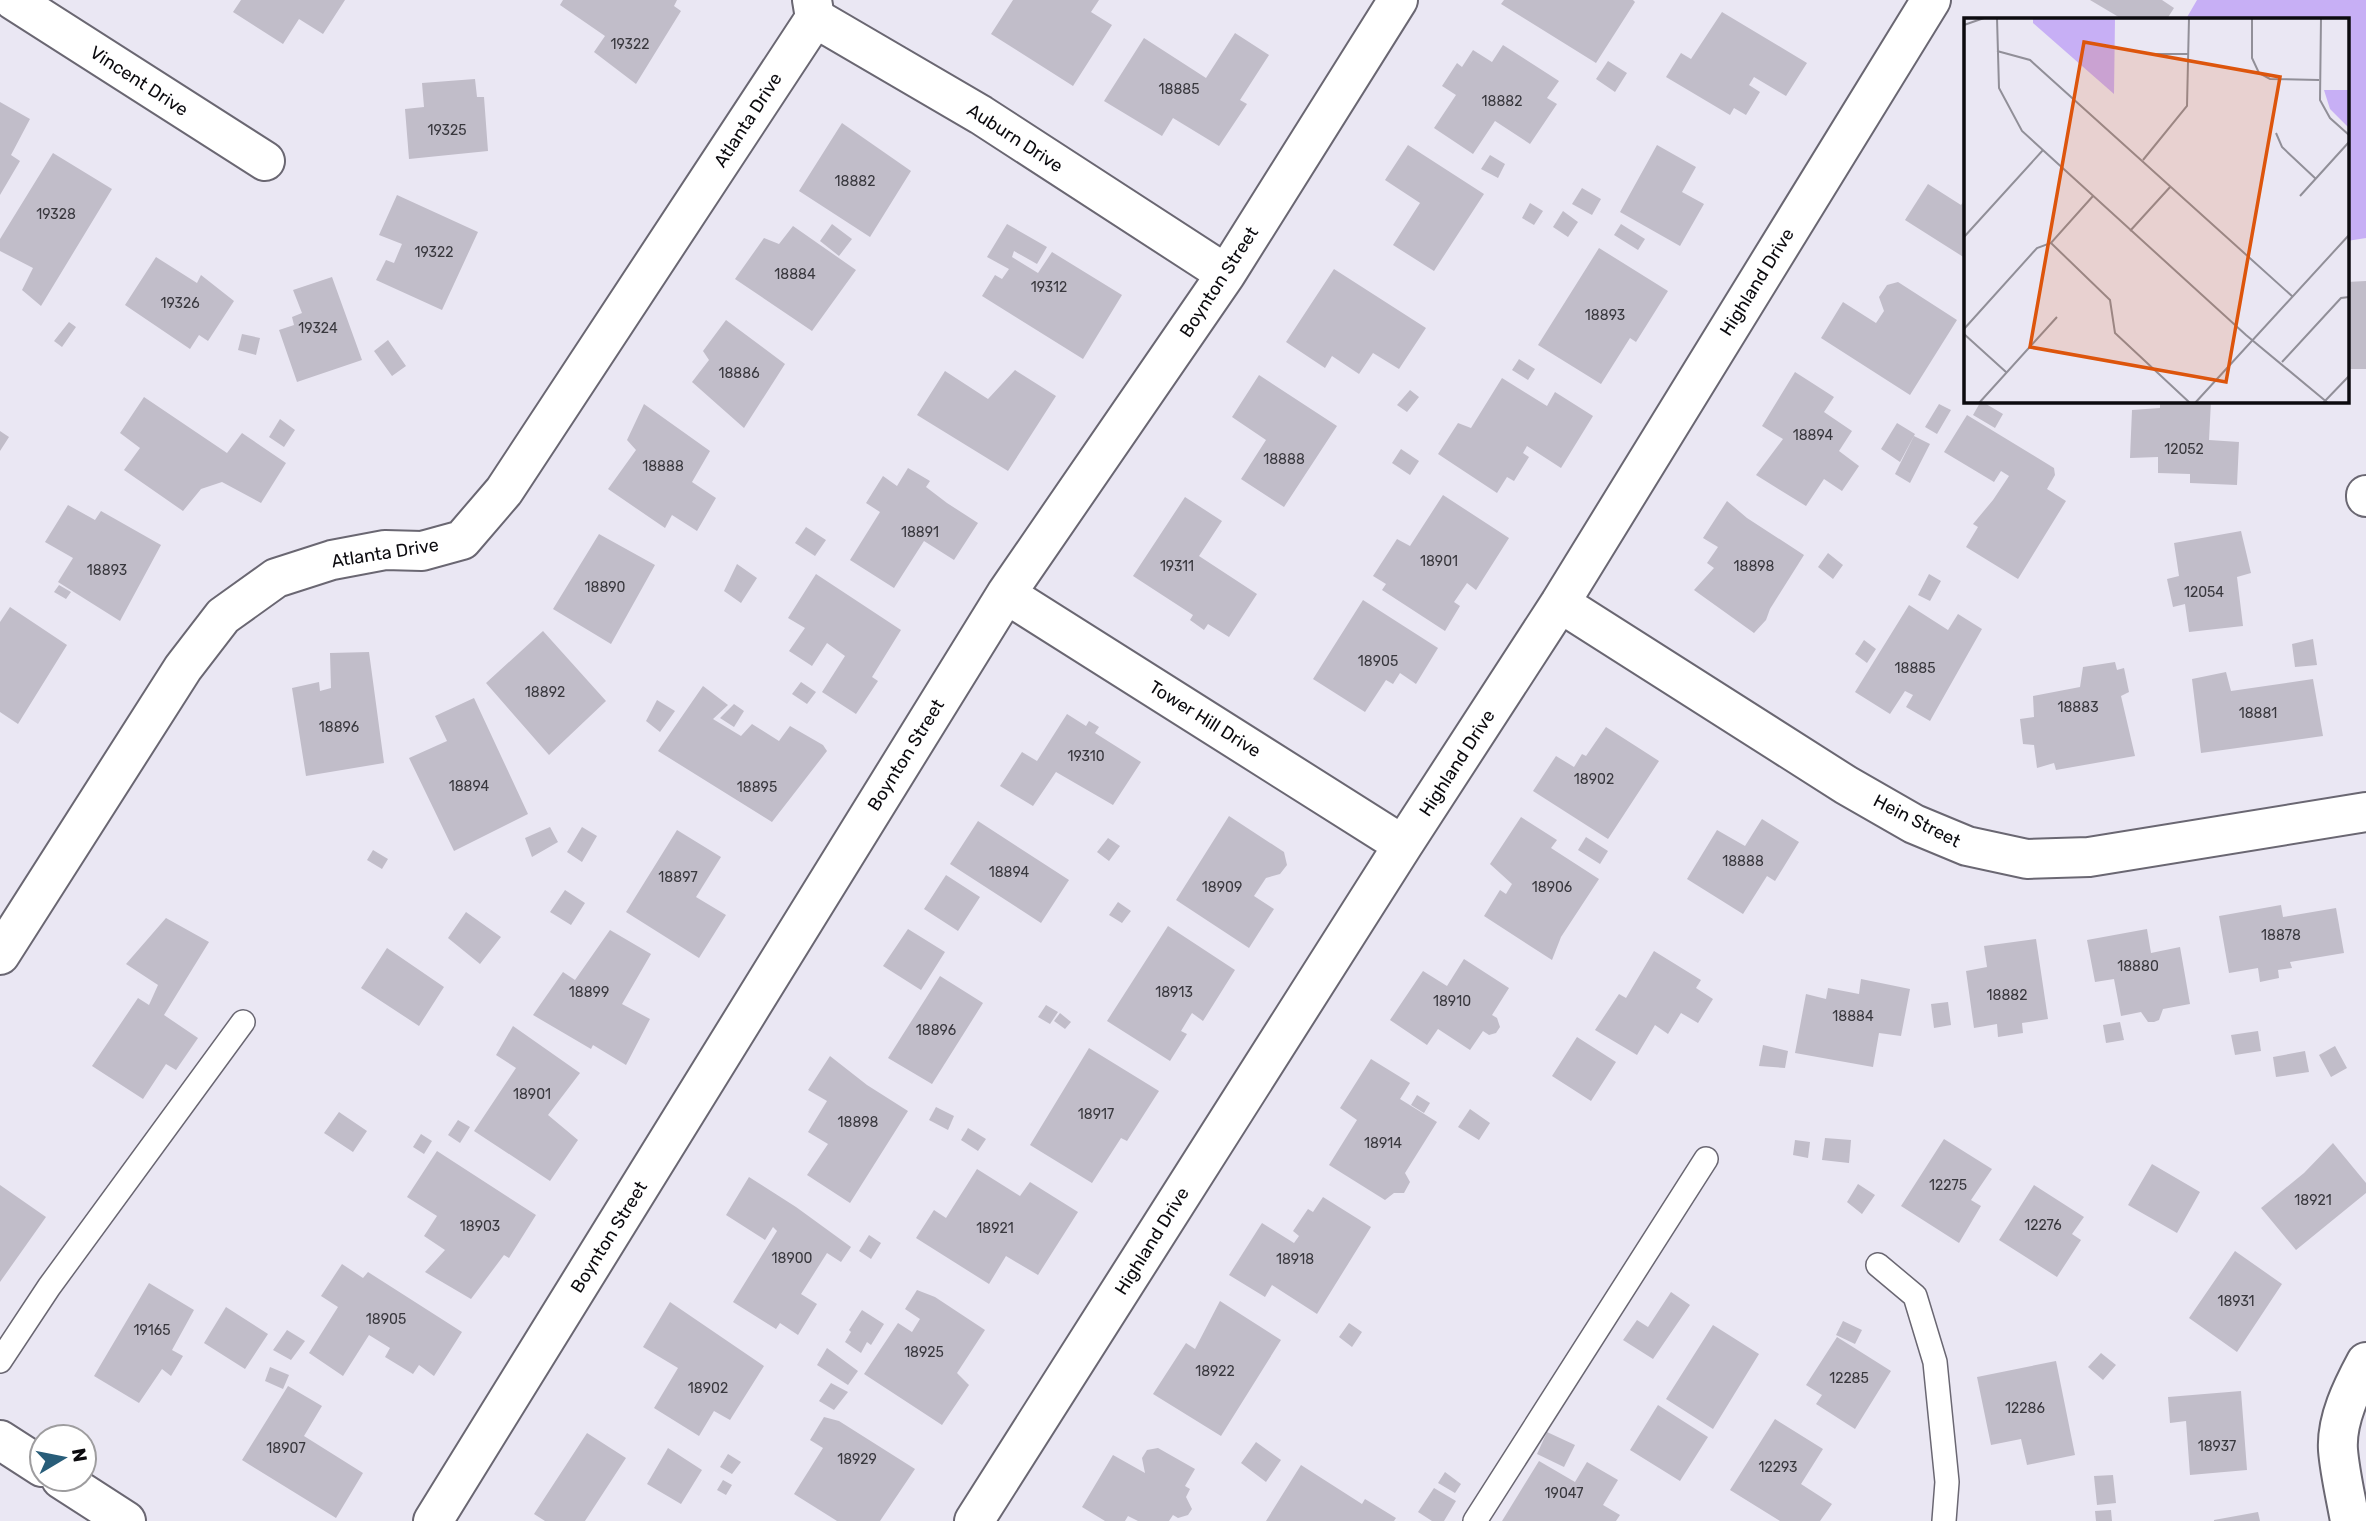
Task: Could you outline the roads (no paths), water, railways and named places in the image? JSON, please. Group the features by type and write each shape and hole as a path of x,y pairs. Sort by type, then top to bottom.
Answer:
{"street":[{"name":"Vincent Drive","path":"13,0 265,161"},
{"name":"Boynton Street","path":"433,1521 1006,594 1226,274 1398,0"},
{"name":"Highland Drive","path":"974,1521 1403,845 1560,603 1931,0"},
{"name":"Auburn Drive","path":"814,9 1226,274"},
{"name":"Atlanta Drive","path":"0,955 183,668 223,616 276,578 332,559 385,550 422,551 462,540 504,491 814,9"},
{"name":"Tower Hill Drive","path":"1006,594 1403,845"},
{"name":"Hein Street","path":"1560,603 1846,785 1914,824 1967,846 2027,859 2090,857 2366,811"},
{"path":"2350,1521 2338,1448 2342,1416 2354,1383 2366,1362"},
{"path":"0,1440 28,1458"},
{"path":"83,1493 126,1521"}],"lane":[{"path":"0,1361 49,1287 243,1022"},
{"path":"1475,1521 1706,1158"},
{"path":"1878,1265 1915,1296 1935,1362 1947,1482 1944,1521"}]}
